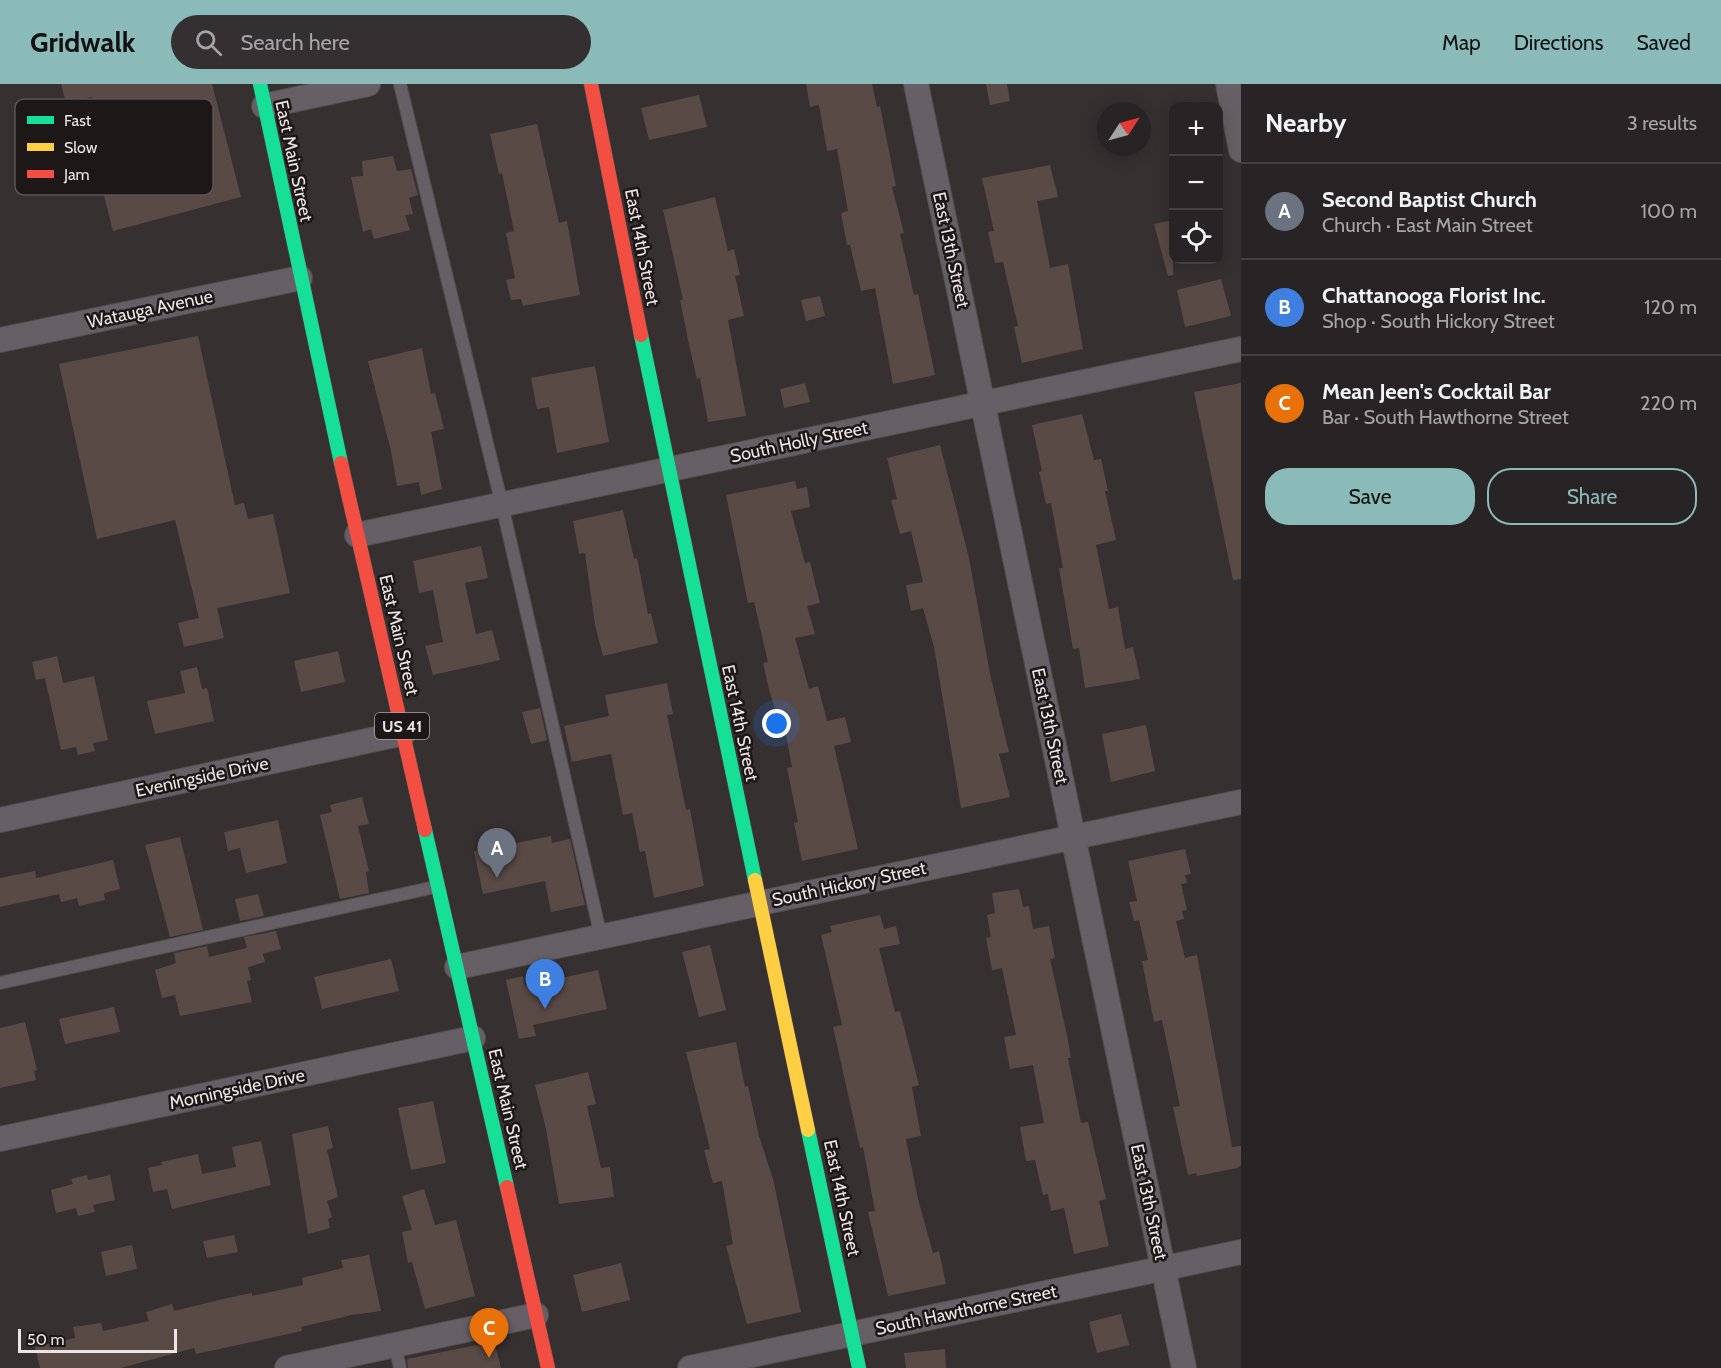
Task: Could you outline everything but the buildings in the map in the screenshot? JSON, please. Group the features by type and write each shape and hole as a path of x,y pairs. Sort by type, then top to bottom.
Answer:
{"street":[{"path":"262,95 368,84"},
{"name":"East 14th Street","path":"591,84 668,470 859,1368"},
{"name":"East 13th Street","path":"916,84 1184,1368"},
{"path":"1228,84 1241,150"},
{"name":"East Main Street","path":"262,95 357,535 548,1368"},
{"name":"Watauga Avenue","path":"0,340 300,278"},
{"name":"South Holly Street","path":"357,535 1241,350"},
{"name":"Eveningside Drive","path":"0,820 404,733"},
{"name":"South Hickory Street","path":"457,967 1241,802"},
{"name":"Morningside Drive","path":"0,1139 473,1038"},
{"name":"South Hawthorne Street","path":"690,1368 1241,1252"},
{"path":"287,1368 398,1356 536,1315"}],"lane":[{"path":"400,84 502,505 601,937"},
{"path":"0,983 439,886"}],"traffic: fast":[{"path":"260,84 341,463"},
{"path":"641,335 755,880"},
{"path":"425,830 507,1187"},
{"path":"808,1130 859,1368"}],"traffic: slow":[{"path":"755,880 808,1130"}],"traffic: jam":[{"path":"591,84 641,335"},
{"path":"341,463 425,830"},
{"path":"507,1187 548,1368"}],"place":[{"name":"Second Baptist Church","path":"497,878"},
{"name":"Chattanooga Florist Inc.","path":"545,1009"},
{"name":"Mean Jeen's Cocktail Bar","path":"489,1358"}]}
